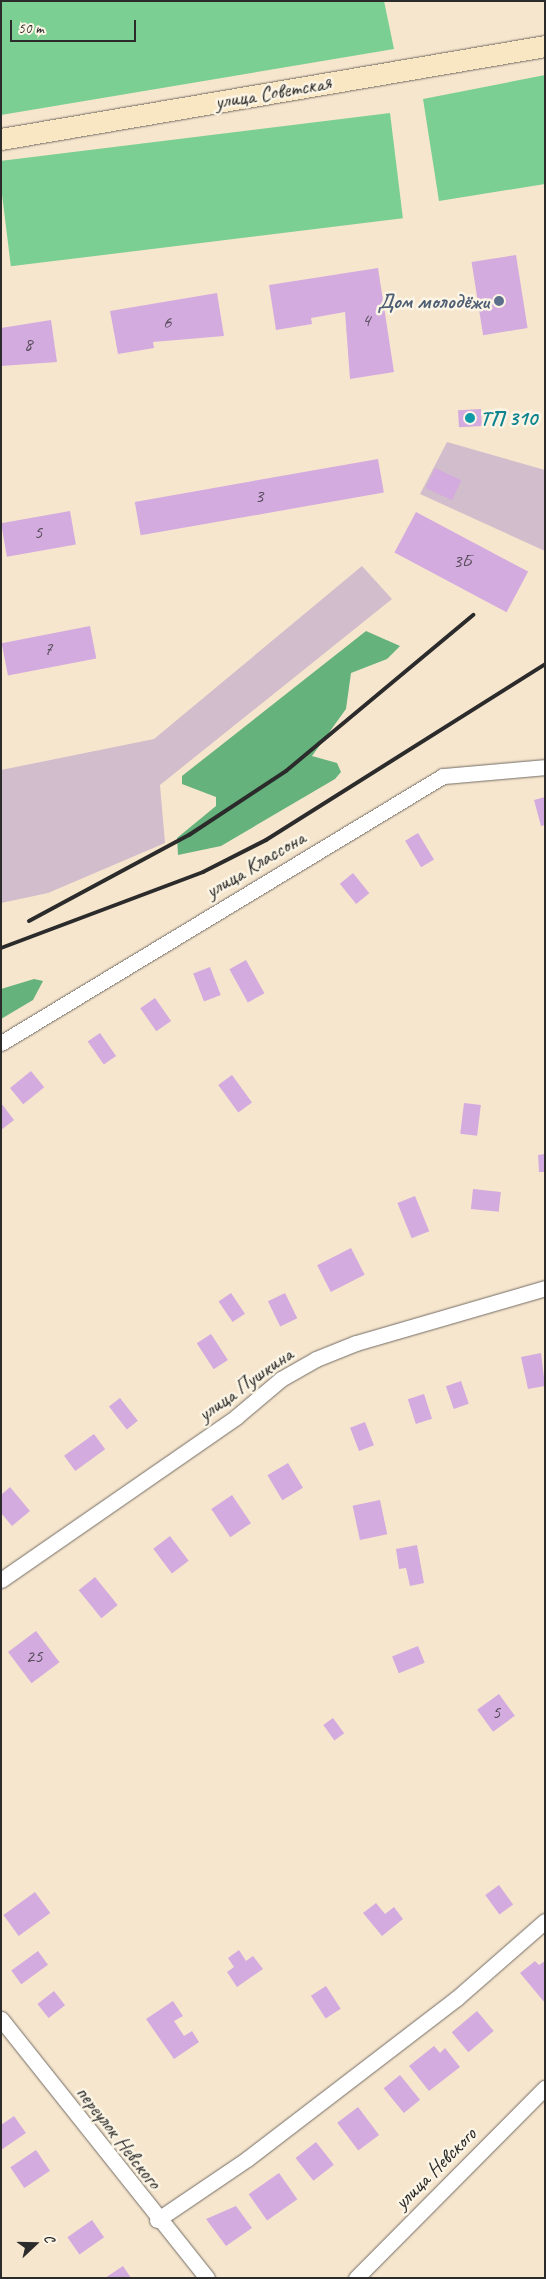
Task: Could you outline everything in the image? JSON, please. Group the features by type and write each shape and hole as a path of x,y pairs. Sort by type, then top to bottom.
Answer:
{"street":[{"name":"улица Советская","path":"1,139 545,46"},
{"name":"улица Классона","path":"1,1043 443,776 545,767"},
{"name":"улица Пушкина","path":"1,1580 236,1417 281,1379 316,1359 356,1343 545,1288"},
{"path":"157,2220 247,2159 441,2010 545,1922"},
{"name":"переулок Невского","path":"1,2020 157,2220 207,2278"},
{"name":"улица Невского","path":"356,2278 545,2088"}],"shaded area":[{"path":"447,442 545,470 545,551 420,494"},
{"path":"362,566 392,599 160,785 165,843 48,893 1,903 1,770 154,739"}],"green space":[{"path":"1,1 384,1 394,49 1,115"},
{"path":"545,75 545,184 439,201 423,99"},
{"path":"390,113 403,218 11,266 1,186 1,161"},
{"path":"366,631 400,646 387,659 351,673 346,709 312,756 337,763 341,772 335,779 221,846 178,855 177,838 216,806 216,797 182,784 182,776"},
{"path":"34,979 43,981 33,1000 1,1019 1,989"}],"building":[{"path":"516,255 528,328 483,335 472,262"},
{"path":"378,268 394,372 350,379 345,312 311,318 312,324 276,330 269,285"},
{"path":"217,293 224,336 153,342 154,348 118,354 110,311"},
{"path":"51,320 57,362 1,366 1,328"},
{"name":"ТП 310","path":"481,409 482,426 459,427 458,410"},
{"path":"378,459 384,492 141,535 135,502"},
{"path":"435,468 461,480 452,500 426,488"},
{"path":"70,511 76,544 7,557 1,523"},
{"path":"416,512 528,572 507,612 394,553"},
{"path":"90,626 96,658 8,676 2,643"},
{"path":"545,797 545,825 541,826 534,800"},
{"path":"418,833 434,860 421,867 405,841"},
{"path":"353,873 369,893 356,904 340,884"},
{"path":"246,960 264,993 248,1002 229,969"},
{"path":"210,967 221,995 204,1001 193,973"},
{"path":"155,998 171,1021 156,1031 140,1008"},
{"path":"100,1033 116,1056 104,1065 88,1042"},
{"path":"31,1071 44,1087 23,1104 10,1088"},
{"path":"232,1075 252,1103 238,1112 218,1085"},
{"path":"1,1103 14,1120 1,1130"},
{"path":"464,1103 481,1105 477,1136 460,1134"},
{"path":"545,1154 545,1172 539,1172 538,1155"},
{"path":"473,1189 501,1192 499,1212 471,1209"},
{"path":"415,1196 429,1231 412,1238 397,1203"},
{"path":"351,1248 365,1275 331,1292 317,1265"},
{"path":"231,1293 245,1314 233,1322 219,1301"},
{"path":"285,1293 297,1318 280,1326 268,1301"},
{"path":"211,1334 228,1360 214,1369 197,1343"},
{"path":"541,1353 545,1386 528,1389 521,1357"},
{"path":"461,1381 469,1404 454,1409 446,1386"},
{"path":"424,1394 432,1419 416,1424 408,1399"},
{"path":"120,1398 138,1421 127,1429 109,1407"},
{"path":"365,1422 374,1445 359,1451 350,1428"},
{"path":"94,1434 105,1449 75,1471 64,1456"},
{"path":"288,1463 303,1488 282,1500 267,1475"},
{"path":"10,1487 30,1511 12,1526 1,1513 1,1495"},
{"path":"232,1495 251,1523 230,1537 211,1509"},
{"path":"380,1500 387,1534 360,1540 353,1506"},
{"path":"170,1536 189,1561 172,1573 153,1549"},
{"path":"417,1545 424,1583 410,1586 406,1568 399,1569 396,1549"},
{"path":"95,1577 118,1605 101,1618 79,1590"},
{"path":"36,1631 59,1662 32,1683 8,1652"},
{"path":"418,1646 425,1663 399,1673 392,1656"},
{"path":"499,1694 515,1716 493,1732 477,1710"},
{"path":"333,1718 344,1733 334,1740 323,1725"},
{"path":"499,1885 513,1904 499,1914 485,1895"},
{"path":"35,1892 50,1913 19,1936 3,1915"},
{"path":"376,1903 385,1914 394,1907 403,1919 382,1936 363,1913"},
{"path":"239,1950 246,1961 253,1956 263,1969 237,1987 227,1972 234,1967 228,1958"},
{"path":"38,1951 48,1965 21,1984 11,1970"},
{"path":"535,1961 539,1965 545,1961 545,2003 520,1973"},
{"path":"326,1986 341,2009 326,2018 311,1996"},
{"path":"54,1991 65,2005 49,2018 37,2004"},
{"path":"173,2001 183,2016 174,2021 184,2036 192,2031 199,2042 174,2059 146,2019"},
{"path":"477,2011 494,2031 468,2052 452,2032"},
{"path":"434,2046 440,2053 445,2048 460,2067 429,2091 409,2066"},
{"path":"400,2075 420,2100 404,2113 384,2088"},
{"path":"358,2107 379,2135 358,2151 337,2123"},
{"path":"14,2116 26,2133 1,2150 1,2125"},
{"path":"316,2142 334,2165 313,2181 296,2158"},
{"path":"36,2150 50,2171 24,2188 10,2167"},
{"path":"279,2173 297,2199 267,2220 249,2194"},
{"path":"236,2206 252,2228 226,2246 206,2219"},
{"path":"92,2220 104,2237 79,2254 67,2237"},
{"path":"123,2266 131,2278 105,2278"}],"railway":[{"path":"29,921 189,835 286,771 473,615"},
{"path":"1,948 203,872 266,840 545,664"}],"place":[{"name":"Дом молодёжи","path":"499,301"},
{"name":"ТП 310","path":"470,418"}]}
